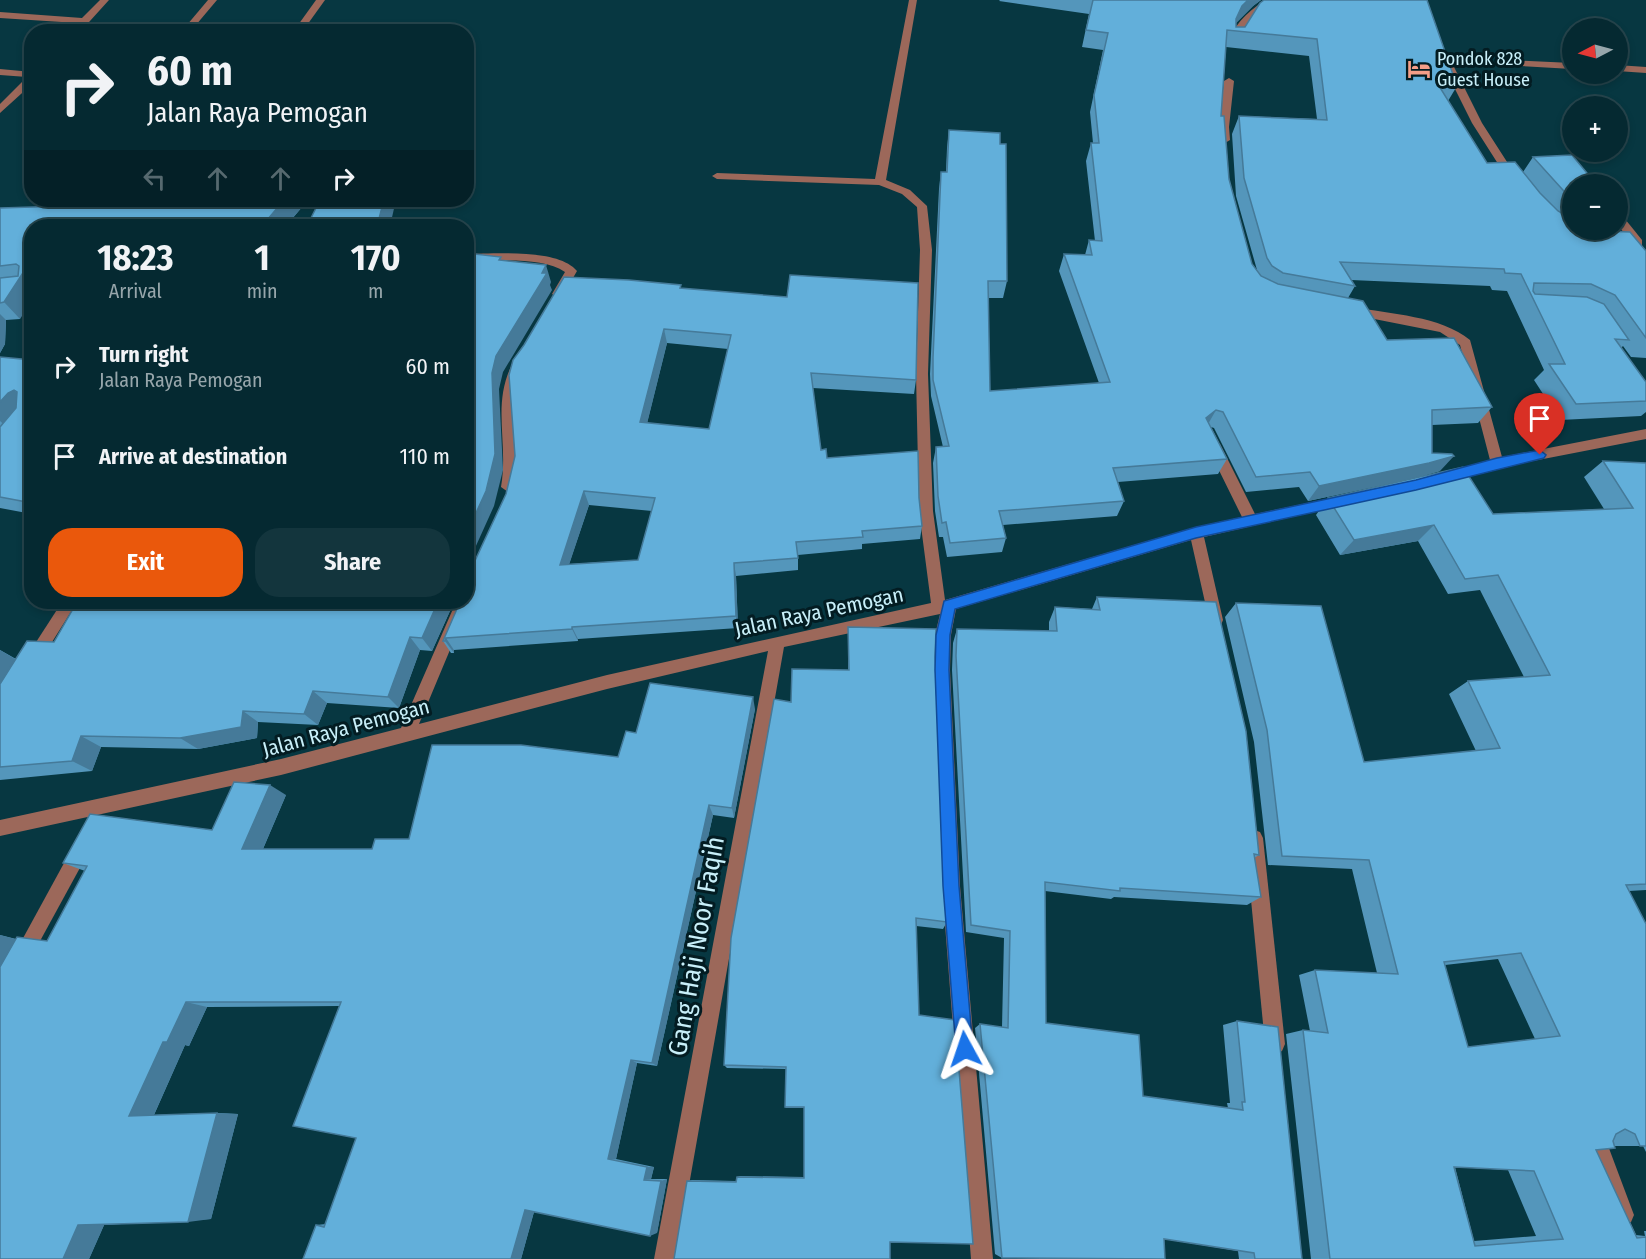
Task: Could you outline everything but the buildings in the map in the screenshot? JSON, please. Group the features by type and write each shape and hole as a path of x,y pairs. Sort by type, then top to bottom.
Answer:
{"street":[{"path":"81,24 105,0"},
{"path":"192,24 213,0"},
{"path":"303,24 321,0"},
{"path":"880,182 913,0"},
{"path":"1234,41 1240,26 1257,9 1271,0"},
{"path":"0,15 84,21"},
{"path":"1445,58 1477,123 1517,185"},
{"path":"1505,63 1562,66"},
{"path":"1628,69 1646,70"},
{"path":"0,72 24,75"},
{"path":"1226,150 1224,127 1229,81"},
{"path":"0,110 24,84"},
{"path":"717,176 880,182 906,192 922,206 926,250 922,374 926,511 944,606 942,670 949,852 982,1259"},
{"path":"1628,235 1633,243 1646,254"},
{"path":"474,258 538,260 561,263 567,267 571,271 549,310"},
{"path":"1339,308 1443,328 1454,333 1466,343 1497,463"},
{"path":"505,498 512,470 507,390 511,373 527,349"},
{"path":"1207,433 1251,521"},
{"path":"1428,482 1497,463 1646,434"},
{"name":"Jalan Raya Pemogan","path":"0,828 281,767 777,642 944,606 1196,533 1361,497"},
{"path":"1196,533 1219,633"},
{"path":"25,671 65,609"},
{"path":"407,734 460,609"},
{"name":"Gang Haji Noor Faqih","path":"665,1259 777,642"},
{"path":"11,976 105,807"},
{"path":"1252,826 1277,1060"},
{"path":"1597,1142 1633,1238"}],"place":[{"name":"Pondok 828 Guest House","path":"1419,69"}],"route":[{"path":"965,1049 951,886 945,772 942,670 943,635 949,605 1196,533 1416,485 1497,463 1540,455"}]}
